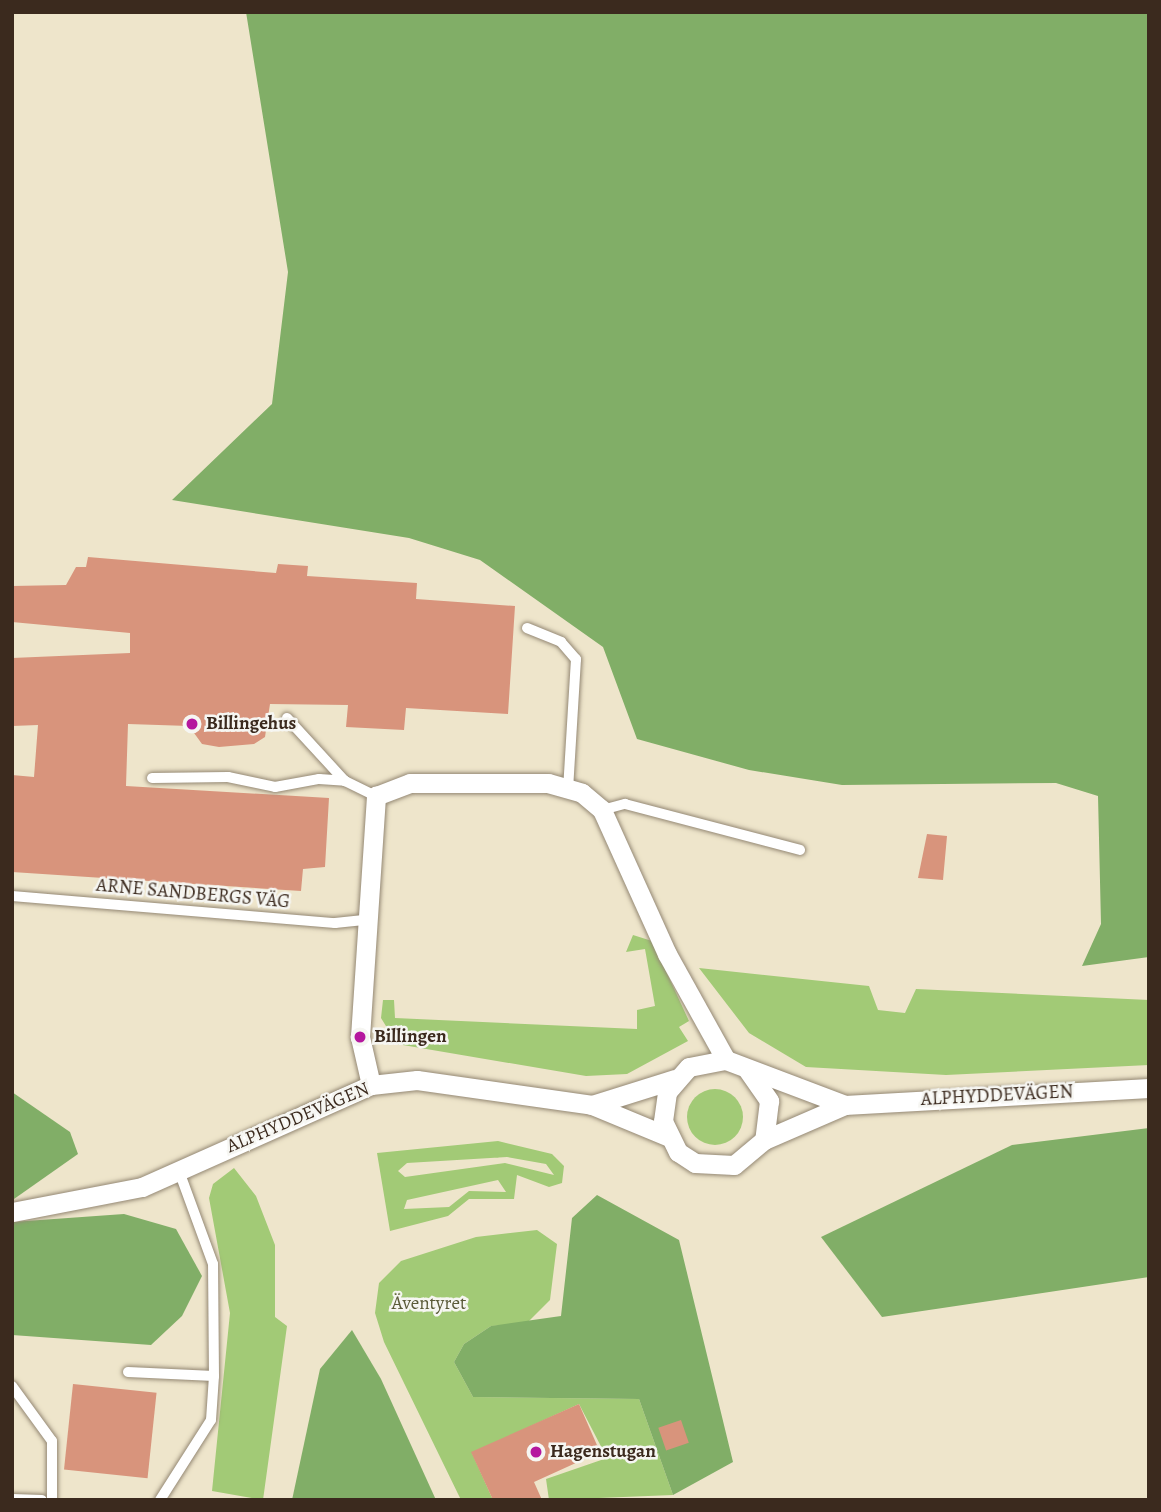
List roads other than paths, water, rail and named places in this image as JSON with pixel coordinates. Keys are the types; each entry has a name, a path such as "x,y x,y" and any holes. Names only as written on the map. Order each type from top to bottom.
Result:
{"street":[{"path":"371,1085 360,1037 371,919 376,796 410,783 548,783 568,789 602,810 667,954 726,1060"},
{"path":"707,1060 726,1060 747,1069 769,1101 764,1140 751,1156 714,1168 678,1152 667,1136 663,1106 675,1079 707,1060"},
{"name":"ALPHYDDEVÄGEN","path":"747,1069 845,1105"},
{"name":"ALPHYDDEVÄGEN","path":"592,1105 675,1079"},
{"name":"ALPHYDDEVÄGEN","path":"12,1212 113,1197 179,1171 371,1085 417,1080 592,1105 667,1136"},
{"name":"ALPHYDDEVÄGEN","path":"764,1140 845,1105 1149,1088"}],"lane":[{"path":"527,628 561,642 576,659 568,789"},
{"path":"287,718 345,781 376,796"},
{"path":"152,778 228,777 275,787 345,781"},
{"path":"602,810 625,804 800,850"},
{"name":"ARNE SANDBERGS VÄG","path":"12,896 335,923 371,919"},
{"path":"160,1500 211,1420 214,1376 213,1264 179,1171"},
{"path":"128,1372 214,1376"},
{"path":"12,1386 52,1441 52,1500"},
{"path":"12,1499 43,1500"}],"place":[{"name":"Billingehus","path":"192,724"},
{"name":"Billingen","path":"360,1037"},
{"name":"Hagenstugan","path":"536,1452"}],"park label":[{"name":"Äventyret","path":"429,1304"}]}
